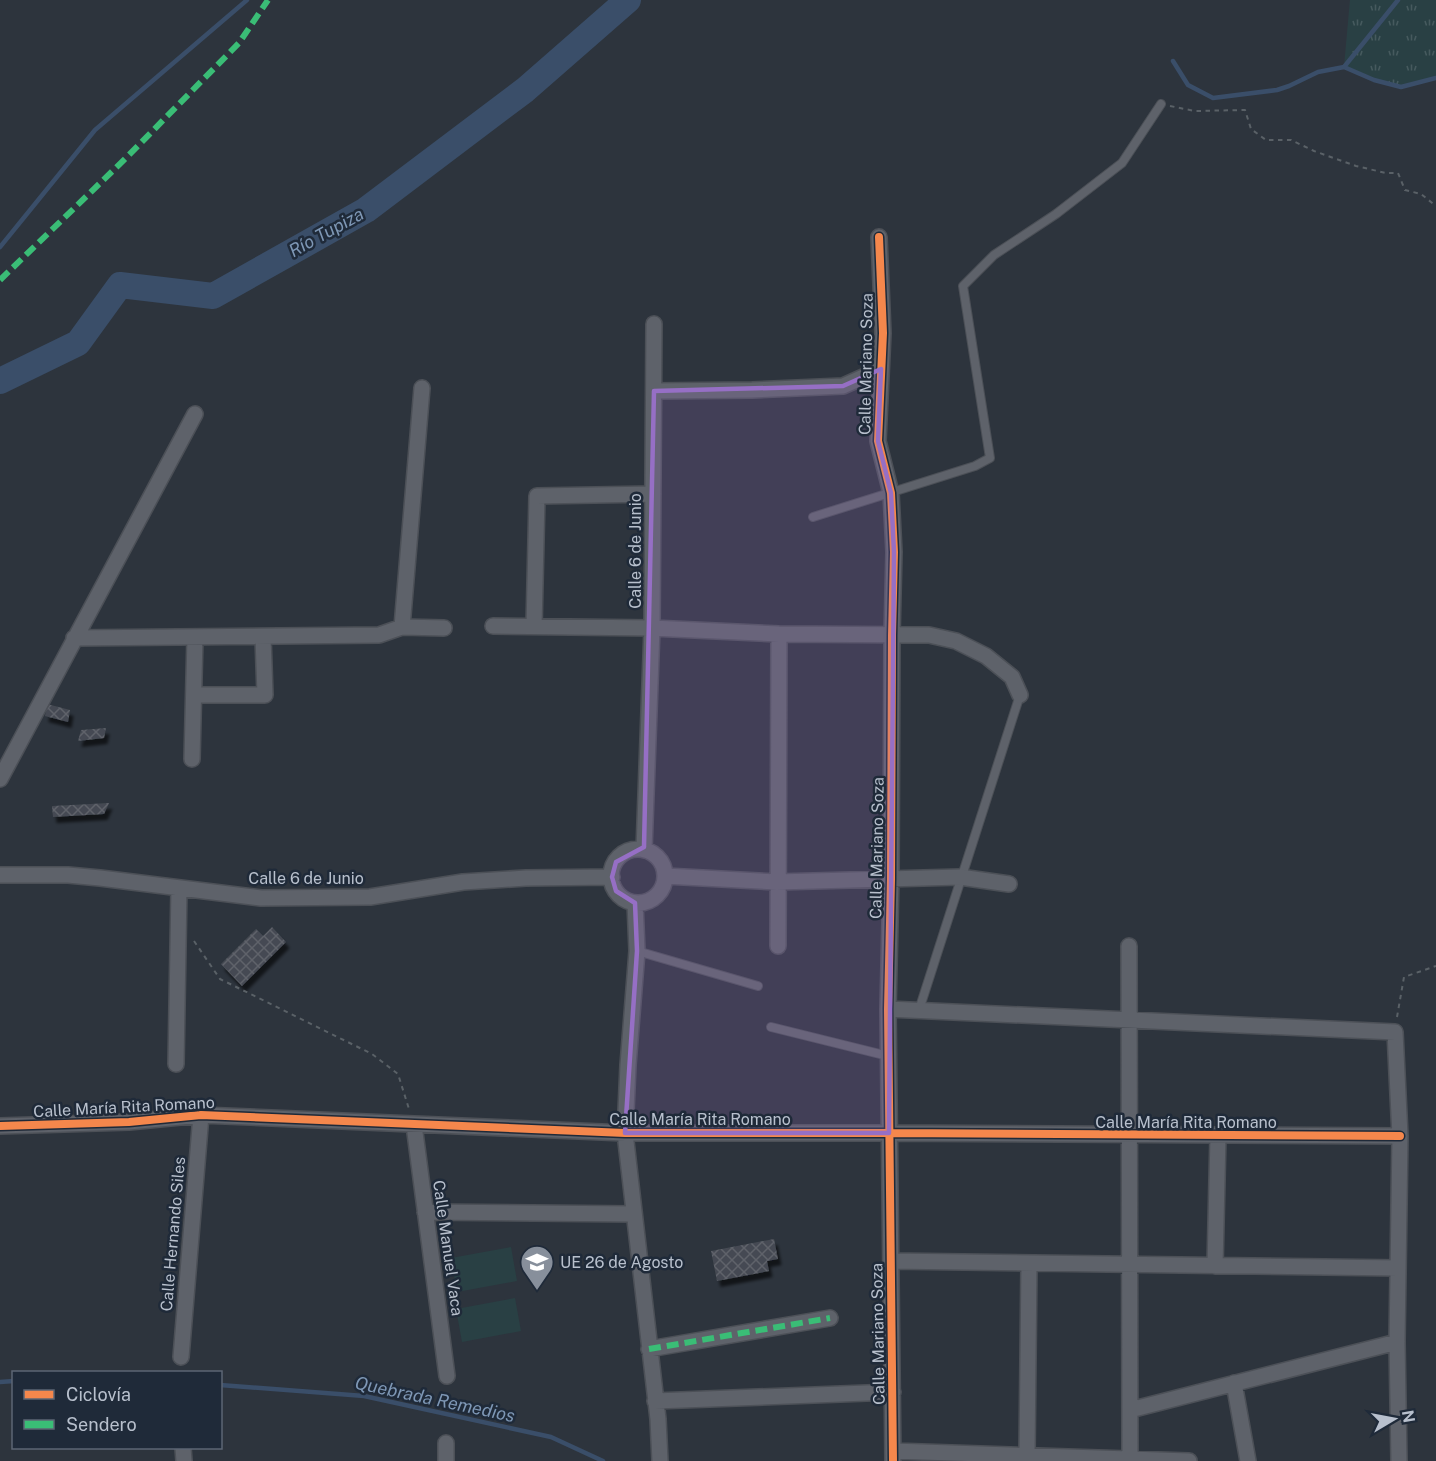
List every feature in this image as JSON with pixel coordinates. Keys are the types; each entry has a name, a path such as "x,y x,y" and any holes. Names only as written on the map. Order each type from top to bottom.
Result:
{"street":[{"name":"Calle Mariano Soza","path":"879,237 883,333 878,441 891,493 894,552 888,1009 893,1456"},
{"name":"Calle 6 de Junio","path":"644,850 652,628 654,324"},
{"path":"654,391 843,386 880,369"},
{"path":"402,627 422,388"},
{"path":"0,779 195,414"},
{"path":"534,627 537,496 653,494"},
{"path":"493,626 652,628 779,634 929,635 956,641 986,656 1012,677 1020,694"},
{"path":"74,638 379,635 402,627 444,628"},
{"path":"778,946 779,634"},
{"path":"192,759 195,637"},
{"path":"194,695 265,694 263,637"},
{"path":"644,850 659,859 665,876 664,885 653,899 635,903 621,897 616,891 612,877 616,862 621,856 628,851 644,850"},
{"name":"Calle 6 de Junio","path":"0,875 68,875 261,898 370,897 463,882 526,878 612,877"},
{"path":"665,876 777,882 962,878 1009,884"},
{"path":"176,1064 179,888"},
{"path":"635,903 637,951 627,1065 625,1134 660,1461"},
{"path":"1129,946 1130,1459"},
{"path":"888,1009 1395,1032 1400,1136 1397,1342 1399,1461"},
{"name":"Calle María Rita Romano","path":"0,1126 129,1122 201,1115 625,1134 1400,1136"},
{"name":"Calle Hernando Siles","path":"182,1357 201,1115"},
{"name":"Calle Manuel Vaca","path":"414,1125 447,1376"},
{"path":"1215,1266 1218,1136"},
{"path":"425,1212 633,1214"},
{"path":"891,1261 1398,1268"},
{"path":"1027,1455 1029,1263"},
{"path":"649,1349 830,1318"},
{"path":"1130,1410 1397,1342"},
{"path":"1234,1383 1248,1461"},
{"path":"655,1401 893,1392"},
{"path":"446,1443 446,1461"},
{"path":"893,1456 1027,1455 1188,1461"}],"lane":[{"path":"813,518 975,466 990,458 963,286 994,255 1056,214 1122,163 1161,104"},
{"path":"919,1010 1020,694"},
{"path":"637,951 758,986"},
{"path":"771,1027 888,1056"}],"path":[{"path":"1161,104 1195,111 1245,110 1251,129 1266,140 1291,140 1356,166 1386,173 1398,173 1405,190 1421,194 1436,206"},
{"path":"178,919 220,979 372,1054 398,1074 414,1125"},
{"path":"1395,1032 1404,978 1436,966"}],"highlighted area":[{"path":"881,369 878,441 891,493 894,552 889,1133 625,1133 637,951 635,903 616,891 612,877 616,862 644,847 654,391 843,386"}],"green space":[{"path":"1350,0 1436,0 1436,78 1401,87 1374,80 1344,67"},
{"path":"511,1247 517,1281 457,1292 451,1258"},
{"path":"515,1298 521,1331 462,1342 456,1309"}],"building":[{"path":"47,704 70,710 68,722 45,716"},
{"path":"106,728 104,738 78,741 81,730"},
{"path":"109,803 104,814 53,817 52,806"},
{"path":"272,927 286,942 242,986 221,964 256,929 263,936"},
{"path":"774,1239 778,1259 767,1261 769,1271 717,1281 711,1251"}],"waterway":[{"path":"0,247 95,130 247,0"},
{"name":"Río Tupiza","path":"0,381 78,343 120,285 213,296 366,210 525,90 628,0"},
{"path":"1344,67 1398,0"},
{"path":"1173,61 1188,85 1213,98 1277,90 1318,72 1344,67 1374,80 1401,87 1436,78"},
{"name":"Quebrada Remedios","path":"0,1382 12,1381"},
{"name":"Quebrada Remedios","path":"222,1385 364,1396 551,1437 603,1461"}],"marked path":[{"path":"0,280 126,158 239,43 268,0"},
{"path":"649,1349 830,1318"}],"cycle path":[{"path":"879,237 883,333 878,441 891,493 894,552 888,1009 893,1461"},
{"path":"0,1126 129,1122 201,1115 625,1133 1400,1136"}],"place":[{"name":"UE 26 de Agosto","path":"537,1291"}]}
